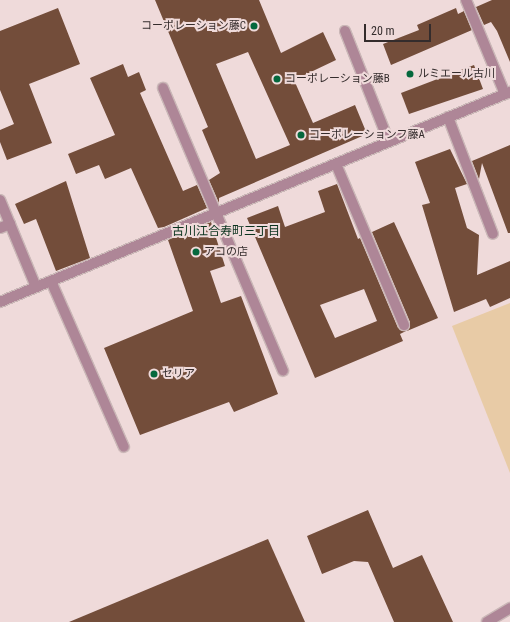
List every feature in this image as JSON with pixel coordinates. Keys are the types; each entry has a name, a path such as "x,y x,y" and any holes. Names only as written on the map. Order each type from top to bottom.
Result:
{"street":[{"path":"0,302 507,93 466,0"},
{"path":"345,31 389,142"},
{"path":"163,88 283,371"},
{"path":"448,117 494,234"},
{"path":"336,164 404,325"},
{"path":"0,200 36,287"},
{"path":"0,228 10,224"},
{"path":"50,281 124,447"},
{"path":"487,622 510,608"}],"shaded area":[{"path":"510,303 510,473 452,326"}],"building":[{"path":"155,0 259,0 281,53 323,32 336,60 294,80 313,123 355,105 367,134 219,198 219,203 209,180 220,173 202,130 208,127","holes":["248,52 290,145 256,159 216,64"]},
{"path":"492,0 510,0 510,62 497,31 491,22 484,25 476,7"},
{"path":"58,8 80,64 29,84 52,143 7,160 0,142 0,130 14,124 0,90 0,31"},
{"path":"456,8 458,14 464,11 472,30 391,65 383,44 419,30 417,25"},
{"path":"123,64 128,77 139,72 146,90 140,93 183,191 197,185 207,208 164,227 158,228 131,168 105,179 99,165 76,174 68,154 115,135 90,78"},
{"path":"474,65 483,89 409,114 401,93"},
{"path":"510,145 510,233 508,233 482,163 479,179 472,161"},
{"path":"450,149 467,184 455,188 467,228 479,235 477,275 510,261 510,298 490,307 486,299 454,312 422,205 430,203 415,162"},
{"path":"66,181 90,258 56,271 36,219 24,224 15,204"},
{"path":"337,184 358,239 360,238 398,328 406,331 400,334 403,341 315,378 247,218 278,206 285,227 325,212 318,191","holes":["364,289 377,321 335,338 320,305"]},
{"path":"211,222 225,266 210,271 221,303 241,296 278,394 234,412 229,402 140,435 104,348 193,311 168,240"},
{"path":"394,222 438,318 407,331 410,322 372,232"},
{"path":"368,510 393,568 422,555 453,622 394,622 368,562 354,561 322,574 307,536"},
{"path":"268,539 305,622 69,622"}],"place":[{"name":"コーポレーション藤C","path":"254,26"},
{"name":"ルミエール古川","path":"410,74"},
{"name":"コーポレーション藤B","path":"277,79"},
{"name":"コーポレーションフ藤A","path":"301,135"},
{"name":"アコの店","path":"196,252"},
{"name":"セリア","path":"154,374"}],"district":[{"name":"古川江合寿町三丁目","path":"226,232"}]}
